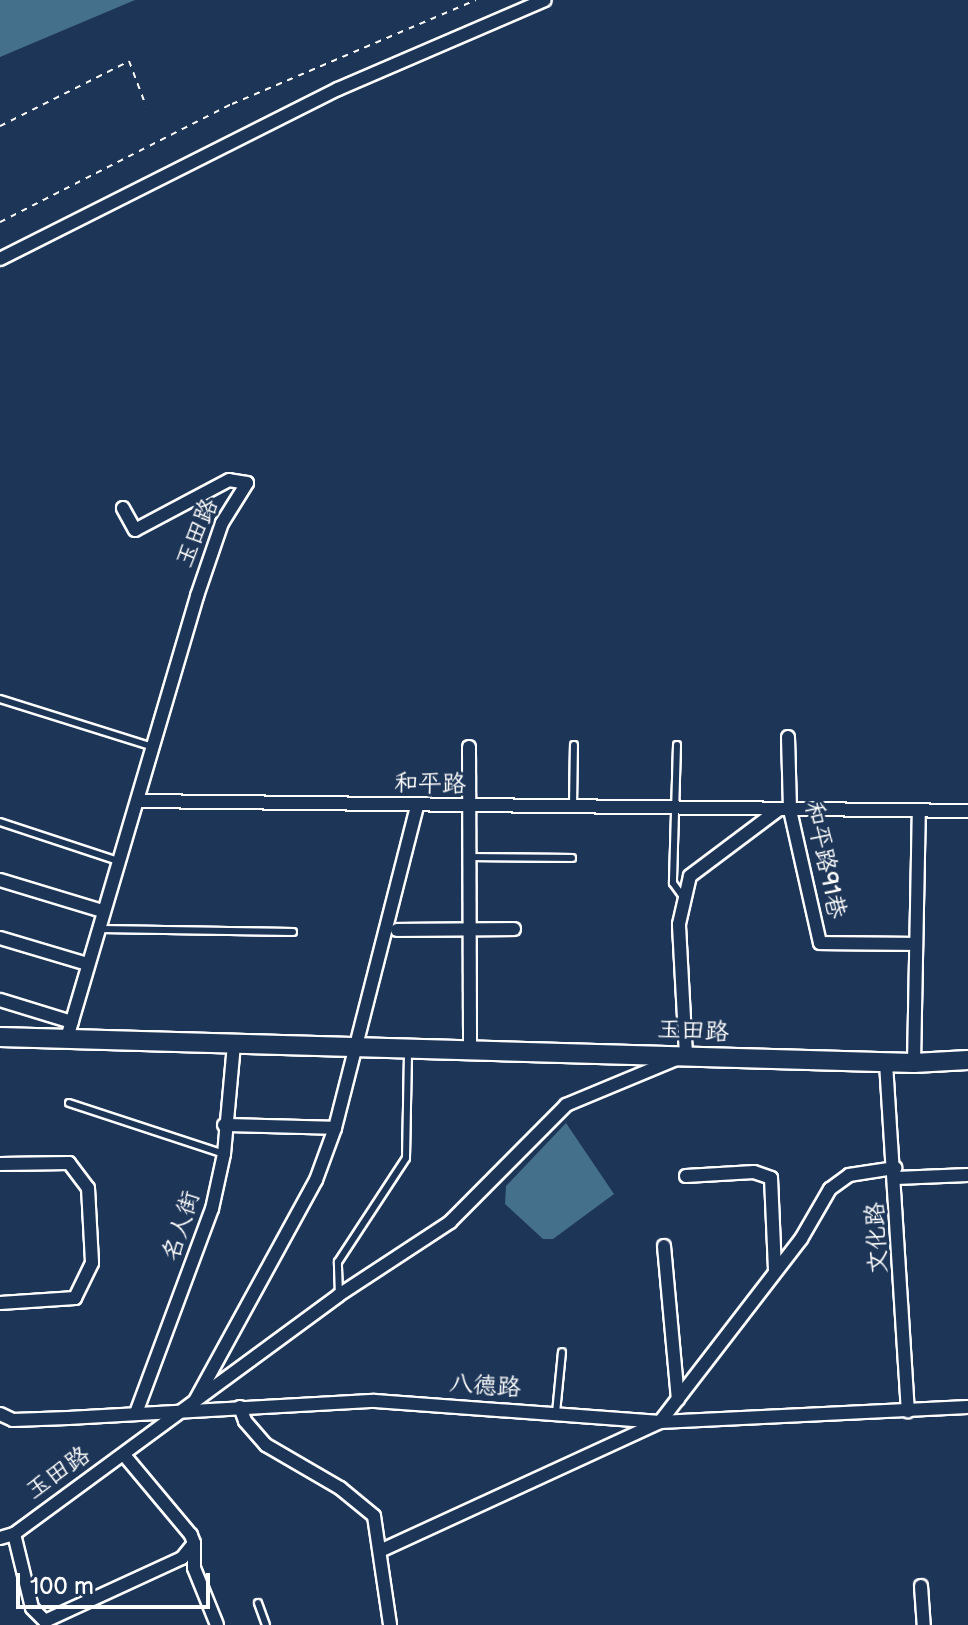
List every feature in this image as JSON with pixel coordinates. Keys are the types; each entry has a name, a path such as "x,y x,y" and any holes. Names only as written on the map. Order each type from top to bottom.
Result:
{"street":[{"path":"0,259 338,89 545,0"},
{"name":"玉田路","path":"123,508 135,530 229,480 247,483 213,548 139,801"},
{"name":"和平路91巷","path":"788,737 784,810 820,943 916,944"},
{"path":"469,747 470,1050"},
{"path":"0,1000 69,1030 102,911 139,801"},
{"name":"和平路","path":"139,801 919,813 968,811"},
{"path":"191,1408 316,1180 335,1128 417,806"},
{"path":"686,1055 680,946 683,897 690,876 706,860 784,810"},
{"path":"914,1063 919,813"},
{"path":"0,880 102,911"},
{"path":"397,930 514,929"},
{"path":"0,938 88,964"},
{"name":"玉田路","path":"0,1037 69,1030 234,1044 886,1063 968,1060"},
{"name":"名人街","path":"136,1413 212,1209 224,1154 224,1125 234,1044"},
{"name":"玉田路","path":"0,1538 14,1534 191,1408 339,1295 450,1222 566,1105 686,1055"},
{"name":"文化路","path":"886,1063 908,1411"},
{"path":"224,1125 335,1128"},
{"path":"0,1164 69,1163 88,1188 92,1263 75,1298 0,1303"},
{"path":"686,1176 754,1172 771,1178 775,1271"},
{"path":"382,1550 660,1422 775,1271 830,1189 849,1175 968,1175"},
{"path":"664,1246 678,1399"},
{"name":"八德路","path":"0,1414 13,1420 191,1408 375,1401 660,1422 968,1407"},
{"path":"240,1407 266,1445 362,1503 374,1516 382,1550 390,1625"},
{"name":"玉田路","path":"125,1456 194,1543"},
{"path":"14,1534 32,1608 45,1621 182,1558 194,1543"},
{"path":"194,1543 194,1568 217,1625"},
{"path":"921,1586 924,1625"}],"lane":[{"path":"0,699 153,747"},
{"path":"573,808 574,745"},
{"path":"677,745 673,883 683,897"},
{"path":"0,822 119,861"},
{"path":"470,857 572,858"},
{"path":"97,929 293,932"},
{"path":"339,1295 338,1262 406,1158 408,1048"},
{"path":"69,1103 224,1154"},
{"path":"556,1413 562,1352"},
{"path":"258,1603 266,1625"}],"path":[{"path":"0,222 232,104 476,0"},
{"path":"0,126 129,61 146,106"}],"water":[{"path":"0,0 135,0 0,57"},
{"path":"566,1123 614,1194 553,1239 543,1239 505,1204 506,1186"}]}
